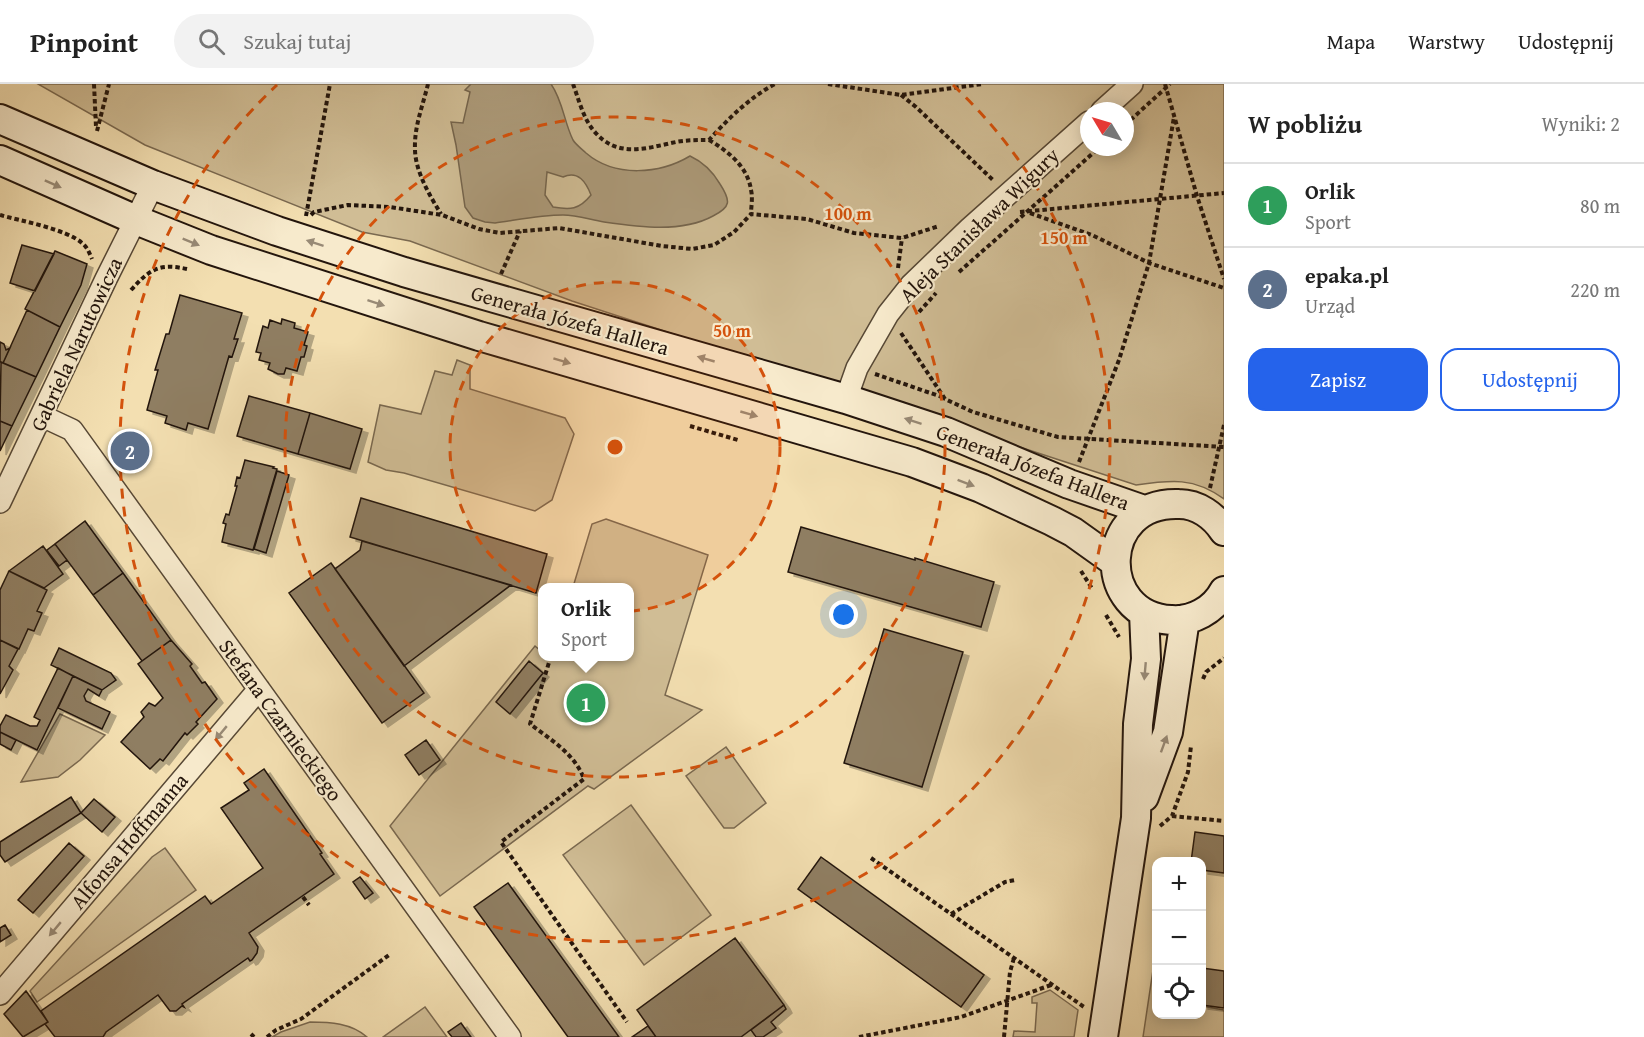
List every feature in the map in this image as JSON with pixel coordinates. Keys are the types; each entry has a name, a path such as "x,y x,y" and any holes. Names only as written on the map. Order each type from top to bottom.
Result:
{"main road":[{"name":"Generała Józefa Hallera","path":"7,120 153,185 277,231 405,272 846,399 946,432 1069,484 1144,510"},
{"name":"Generała Józefa Hallera","path":"0,160 136,220 211,250 479,336 912,462 981,488 1052,520 1115,562"},
{"path":"1223,596 1211,608 1185,620 1172,621 1157,618 1144,613 1123,591 1117,578 1115,562 1118,542 1128,524 1144,510 1165,503 1187,504 1208,513 1224,531"},
{"path":"1104,1037 1136,818 1138,724 1146,659 1144,613"},
{"path":"1136,818 1168,732 1185,620"}],"street":[{"path":"1112,102 1132,84"},
{"name":"Aleja Stanisława Wigury","path":"846,399 857,368 888,314 911,285 1003,189 1080,129"},
{"name":"Gabriela Narutowicza","path":"0,502 153,185"},
{"name":"Stefana Czarnieckiego","path":"42,416 72,430 510,1037"},
{"name":"Alfonsa Hoffmanna","path":"0,994 259,689"}],"path":[{"path":"94,84 97,131 109,84"},
{"path":"304,223 330,84"},
{"path":"428,84 417,126 415,151 426,190 442,215"},
{"path":"321,210 348,205 390,207 442,215 479,229 500,233 559,228 692,249 714,245 734,232 751,214 751,190 745,173 728,151 709,140 676,142 631,150 611,146 594,132 584,116 573,84"},
{"path":"709,140 736,111 775,84"},
{"path":"828,84 901,95 982,84"},
{"path":"940,90 948,84"},
{"path":"1167,85 1197,196 1224,279"},
{"path":"1134,116 1167,85"},
{"path":"901,95 1026,212 1092,235 1149,263 1224,288"},
{"path":"1076,470 1119,360 1149,263 1174,117"},
{"path":"951,279 1090,156"},
{"path":"1026,212 1224,193"},
{"path":"751,214 807,219 854,233 902,238"},
{"path":"0,215 64,234 81,242 88,249 92,259 91,265"},
{"path":"500,278 520,231"},
{"path":"131,290 150,271 157,268 168,266 191,270"},
{"path":"915,318 942,286"},
{"path":"888,314 945,399"},
{"path":"901,333 908,326"},
{"path":"857,368 945,399 973,412 1058,437 1221,447"},
{"path":"682,423 739,440"},
{"path":"1209,492 1221,447 1224,425"},
{"path":"1074,563 1086,577 1095,594"},
{"path":"1104,611 1122,642"},
{"path":"1202,682 1206,672 1224,657"},
{"path":"550,661 530,724 573,759 584,779 501,843 627,1022"},
{"path":"1172,816 1224,821"},
{"path":"870,858 1085,1008"},
{"path":"951,914 1005,882 1015,880"},
{"path":"303,897 309,905"},
{"path":"267,1037 301,1018 389,955"},
{"path":"1004,1037 1010,972 1014,958"},
{"path":"859,1037 961,1017 1052,985"}],"shaded area":[{"path":"38,84 1224,84 1224,499 1203,487 1182,482 1136,485 572,301 410,241 362,232 145,145"},
{"path":"471,84 551,84 573,140 586,153 610,167 638,171 665,167 690,156 711,171 726,195 726,206 719,213 701,221 674,227 631,226 568,215 495,223 473,218 465,207 451,122 463,123 470,92 465,90","holes":["547,172 563,177 573,175 581,178 591,195 574,208 553,207 545,195"]},
{"path":"457,360 470,365 470,389 565,418 574,434 552,500 535,511 404,473 386,470 368,462 380,405 421,414 435,371 452,375"},
{"path":"606,519 708,555 665,695 702,710 594,789 588,786 440,896 390,826 535,646 538,649 538,661 634,661 634,583 574,583 592,524"},
{"path":"60,714 105,735 80,760 58,777 21,782"},
{"path":"726,747 766,803 734,828 724,828 686,776"},
{"path":"631,805 711,915 644,965 563,855"},
{"path":"165,848 196,890 37,1002 30,991 152,857"},
{"path":"1152,977 1152,1019 1206,1019 1206,1007 1224,1010 1224,1037 1143,1037"},
{"path":"1050,990 1078,1010 1074,1037 1013,1037 1014,1031 1035,1032 1037,1003 1032,1003 1032,997"},
{"path":"425,1007 447,1037 383,1037"},
{"path":"310,1022 347,1026 367,1037 272,1037"}],"building":[{"path":"22,245 54,254 35,291 10,283"},
{"path":"55,251 87,264 81,285 60,327 25,309"},
{"path":"180,295 242,313 234,339 238,339 232,357 229,356 208,429 188,423 186,430 165,423 167,416 147,410 158,370 155,370 166,334 169,334"},
{"path":"27,310 60,327 36,377 3,363"},
{"path":"282,319 295,323 294,328 308,332 304,345 307,346 297,371 286,368 284,374 278,374 268,369 270,363 259,360 261,353 256,352 263,326 268,328 270,320 281,324"},
{"path":"0,342 4,344 6,350 10,348 3,363 0,362"},
{"path":"1,362 36,377 12,426 0,421"},
{"path":"249,396 310,413 298,454 237,436"},
{"path":"310,413 362,429 350,469 298,454"},
{"path":"0,421 12,426 0,451"},
{"path":"131,434 142,448 137,452 127,438"},
{"path":"129,441 140,456 131,462 120,447"},
{"path":"245,460 277,469 253,550 222,542 226,524 223,523 226,514 229,515 237,486 235,486 237,477 240,478"},
{"path":"277,471 289,475 266,553 254,549"},
{"path":"361,498 547,554 536,593 350,537"},
{"path":"85,521 123,573 93,595 55,544"},
{"path":"801,527 994,582 981,627 788,572"},
{"path":"362,541 511,585 404,666 335,569 360,550"},
{"path":"55,544 67,560 59,566 47,550"},
{"path":"43,546 63,574 44,588 9,571"},
{"path":"331,563 424,693 382,723 289,593"},
{"path":"9,571 47,590 37,611 42,613 34,631 28,629 19,649 0,640 0,590"},
{"path":"123,573 171,640 142,661 93,595"},
{"path":"884,629 963,652 922,787 844,763"},
{"path":"0,640 18,649 9,666 13,670 0,694"},
{"path":"171,640 192,664 190,666 202,683 205,682 217,699 196,722 198,724 187,735 185,733 163,761 160,759 150,769 121,742 144,717 141,712 149,703 155,706 163,698 138,664"},
{"path":"59,648 111,673 116,680 102,690 51,665"},
{"path":"529,661 543,673 510,714 496,702"},
{"path":"58,668 73,676 37,750 0,732 0,726 6,715 30,726 37,726 40,720 34,717"},
{"path":"73,676 102,690 99,696 88,689 84,696 86,701 110,712 102,729 58,708"},
{"path":"0,732 16,740 11,750 0,744"},
{"path":"426,740 440,760 419,775 405,755"},
{"path":"264,769 334,874 249,933 258,947 252,960 248,958 182,1004 184,1007 170,1011 158,995 106,1032 103,1037 55,1037 45,1024 48,1022 41,1011 205,896 211,904 263,868 221,808 249,790 244,783"},
{"path":"71,797 81,813 5,862 0,855 0,842"},
{"path":"94,799 115,817 102,832 81,813"},
{"path":"1195,832 1224,836 1224,873 1206,871 1206,857 1192,857"},
{"path":"69,843 84,856 33,913 18,900"},
{"path":"821,857 984,975 961,1007 798,889"},
{"path":"360,877 373,893 365,899 353,882"},
{"path":"508,883 619,1037 568,1037 474,907"},
{"path":"5,925 11,935 0,942 0,928"},
{"path":"735,938 784,1005 741,1037 656,1037 637,1010"},
{"path":"1206,969 1224,971 1224,1008 1206,1006"},
{"path":"26,991 48,1022 23,1037 4,1014"},
{"path":"784,1005 786,1009 771,1022 776,1028 763,1037 756,1037 751,1030"},
{"path":"461,1023 471,1037 452,1037 448,1032"},
{"path":"648,1026 656,1037 632,1037"}],"place":[{"name":"epaka.pl","path":"130,451"},
{"name":"Orlik","path":"586,703"}]}
